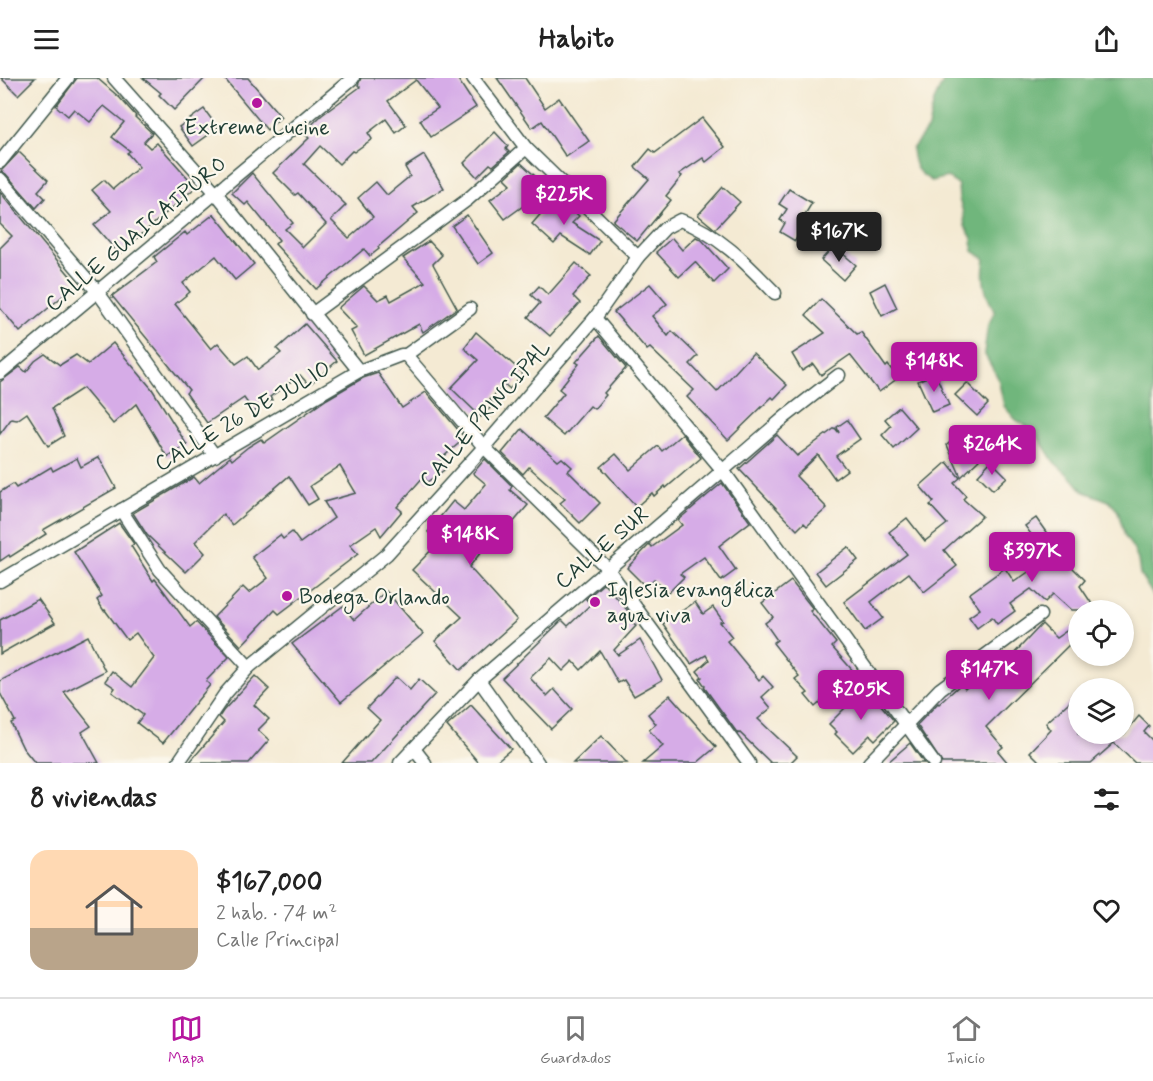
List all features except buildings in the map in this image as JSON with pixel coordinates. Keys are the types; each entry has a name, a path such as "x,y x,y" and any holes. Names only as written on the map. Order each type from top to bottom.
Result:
{"street":[{"path":"0,162 68,78"},
{"path":"114,78 216,193 359,371"},
{"name":"CALLE GUAICAIPURO","path":"0,373 353,78"},
{"path":"473,78 526,148 638,257"},
{"path":"312,314 467,200 526,148"},
{"path":"0,178 97,291 214,456"},
{"name":"CALLE PRINCIPAL","path":"178,763 225,694 249,667 387,554 484,447 595,318 638,257 665,228 680,220 696,226 740,257 775,293"},
{"name":"CALLE 26 DE JULIO","path":"0,580 359,371 406,355 470,309"},
{"path":"595,318 724,472 934,763"},
{"path":"406,355 484,447 608,568 749,763"},
{"name":"CALLE SUR","path":"400,763 479,680 608,568 724,472 785,417 839,375"},
{"path":"121,510 160,570 249,667"},
{"path":"869,763 940,689 1040,615"},
{"path":"479,680 537,763"},
{"path":"414,748 425,763"}],"green space":[{"path":"945,78 1153,78 1153,595 1140,574 1138,560 1125,537 1118,511 1109,501 1083,491 1054,462 1038,437 1016,420 1004,406 998,378 984,353 988,325 995,312 985,287 983,274 985,259 973,251 972,238 965,226 958,185 947,177 932,181 927,178 919,172 913,155 912,149 928,128 934,101"}],"place":[{"name":"Extreme Cucine","path":"257,103"},
{"name":"Bodega Orlando","path":"287,596"},
{"name":"Iglesia evangélica agua viva","path":"595,602"}]}
